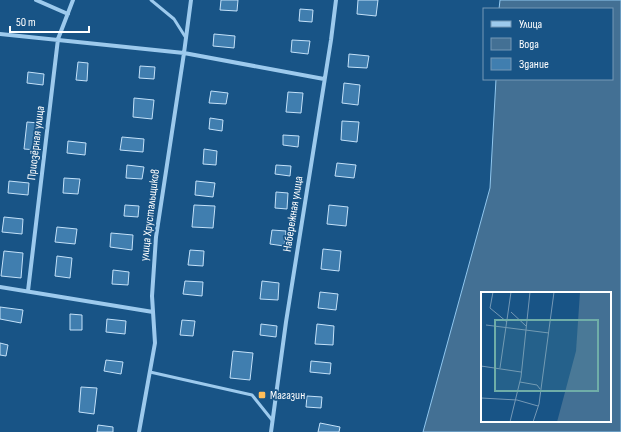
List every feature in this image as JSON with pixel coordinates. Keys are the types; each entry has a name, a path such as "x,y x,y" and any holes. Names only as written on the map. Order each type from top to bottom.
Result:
{"street":[{"path":"36,0 68,14"},
{"name":"Приозёрная улица","path":"28,291 58,39 74,0"},
{"name":"улица Хрустальщиков","path":"139,432 155,343 152,296 156,237 191,0"},
{"name":"Набережная улица","path":"271,432 286,322 336,0"},
{"path":"0,34 184,53 324,79"},
{"path":"0,287 153,312"}],"lane":[{"path":"151,0 174,19 186,39"},
{"path":"150,372 252,395 272,420"}],"water":[{"path":"500,0 621,0 621,432 423,432 490,188 496,80 613,80 613,8 499,8"}],"building":[{"path":"221,0 238,0 237,11 220,10"},
{"path":"358,0 378,0 376,16 357,14"},
{"path":"300,9 313,10 312,22 299,21"},
{"path":"214,34 235,36 234,48 213,46"},
{"path":"292,40 310,41 308,54 291,52"},
{"path":"349,54 369,56 367,68 348,67"},
{"path":"78,62 88,63 87,81 76,80"},
{"path":"140,66 155,67 154,79 139,78"},
{"path":"28,72 44,74 43,85 27,83"},
{"path":"344,83 360,85 358,105 342,103"},
{"path":"211,91 228,93 226,104 209,103"},
{"path":"288,92 303,93 301,113 286,112"},
{"path":"134,98 154,100 152,119 133,117"},
{"path":"210,118 223,120 222,131 209,129"},
{"path":"342,121 359,122 357,142 341,140"},
{"path":"27,122 39,123 37,150 24,149"},
{"path":"283,135 299,136 298,147 283,145"},
{"path":"122,137 144,139 143,152 120,150"},
{"path":"68,141 86,143 85,155 67,153"},
{"path":"204,149 217,151 216,165 203,164"},
{"path":"337,163 356,165 354,178 335,176"},
{"path":"127,165 144,167 142,179 126,178"},
{"path":"276,165 291,166 290,176 275,174"},
{"path":"64,178 80,179 78,194 63,193"},
{"path":"9,181 29,183 28,195 8,193"},
{"path":"196,181 215,183 213,197 195,195"},
{"path":"276,192 288,193 287,209 275,208"},
{"path":"125,205 139,206 138,217 124,216"},
{"path":"194,205 215,206 213,228 192,227"},
{"path":"329,205 348,207 346,226 327,224"},
{"path":"4,217 23,219 22,234 2,232"},
{"path":"57,227 77,229 75,244 55,242"},
{"path":"272,230 286,231 284,246 270,244"},
{"path":"111,233 133,235 132,250 110,247"},
{"path":"323,249 341,251 339,271 321,269"},
{"path":"190,250 204,251 203,266 188,265"},
{"path":"4,251 23,253 21,278 1,276"},
{"path":"57,256 72,258 70,278 55,276"},
{"path":"113,270 129,272 128,285 112,284"},
{"path":"185,281 203,282 202,296 183,294"},
{"path":"262,281 279,283 278,300 260,299"},
{"path":"320,292 338,294 336,310 318,308"},
{"path":"0,307 23,310 21,323 0,319"},
{"path":"70,314 82,315 82,330 70,330"},
{"path":"107,319 126,321 125,334 106,332"},
{"path":"182,320 195,321 193,336 180,335"},
{"path":"261,324 277,326 276,337 260,335"},
{"path":"317,324 334,326 333,345 315,344"},
{"path":"0,343 8,345 6,356 0,355"},
{"path":"233,351 253,353 250,380 230,378"},
{"path":"106,360 123,362 121,374 104,371"},
{"path":"311,361 331,363 330,374 310,372"},
{"path":"81,387 97,388 94,414 79,412"},
{"path":"307,396 322,397 321,408 306,407"},
{"path":"320,423 340,427 339,432 318,432"},
{"path":"98,425 113,427 113,432 97,432"}],"place":[{"name":"Магазин","path":"262,395"}]}
